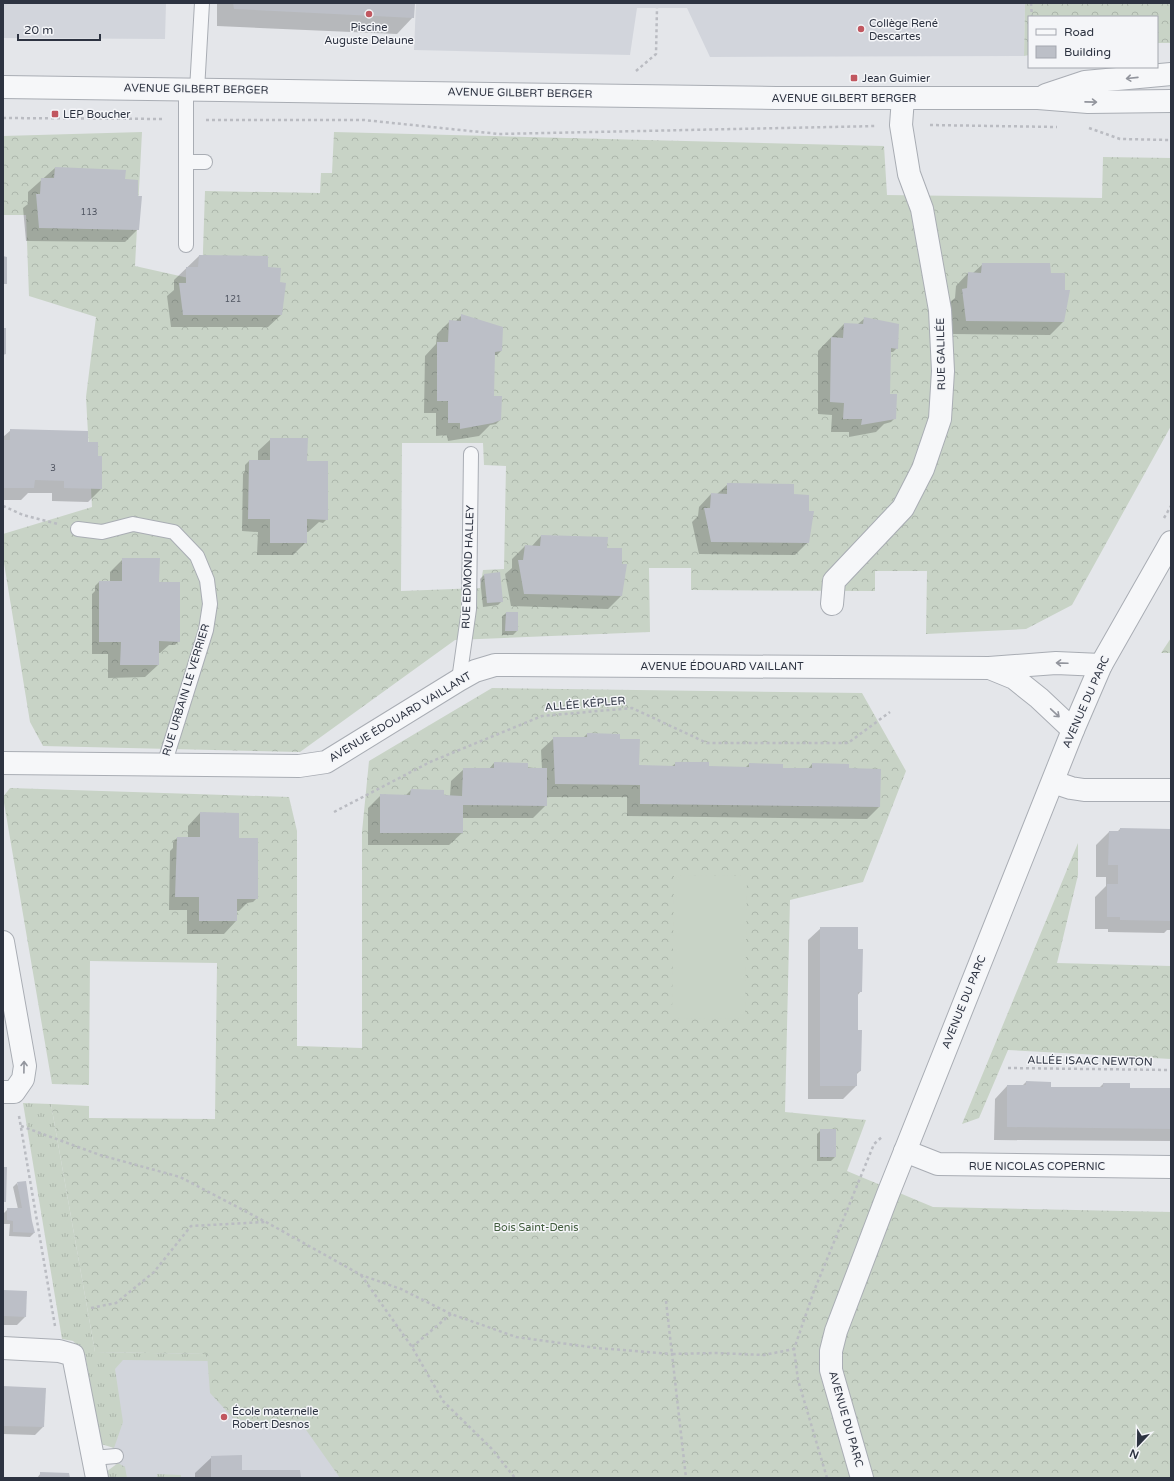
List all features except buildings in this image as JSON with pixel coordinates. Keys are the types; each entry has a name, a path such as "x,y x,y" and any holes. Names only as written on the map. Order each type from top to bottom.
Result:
{"street":[{"name":"AVENUE GILBERT BERGER","path":"1038,98 1085,82 1171,74"},
{"name":"AVENUE GILBERT BERGER","path":"3,87 608,94 776,98 1038,98 1088,102 1171,101"},
{"name":"RUE GALILÉE","path":"832,604 834,581 903,508 923,469 940,419 943,371 940,310 922,209 909,174 901,125 903,98"},
{"name":"AVENUE DU PARC","path":"862,1478 831,1370 830,1351 851,1290 905,1151 1073,730 1101,666 1171,542"},
{"name":"AVENUE ÉDOUARD VAILLANT","path":"3,763 299,766 326,762 459,680 475,671 495,665 989,668 1056,663 1101,666"},
{"name":"AVENUE ÉDOUARD VAILLANT","path":"989,668 1014,678 1039,698 1073,730"},
{"path":"1052,782 1071,788 1084,790 1171,790"},
{"path":"3,942 25,1066 23,1079 9,1092"},
{"name":"RUE NICOLAS COPERNIC","path":"905,1151 938,1164 1171,1167"},
{"path":"3,1348 66,1353 95,1468"}],"lane":[{"path":"186,245 186,120 192,90 202,3"},
{"path":"186,162 205,162"},
{"name":"RUE EDMOND HALLEY","path":"459,680 469,609 471,454"},
{"name":"RUE URBAIN LE VERRIER","path":"78,529 102,532 133,524 174,532 197,556 207,580 210,604 206,630 164,765"},
{"path":"95,1468 116,1456"}],"path":[{"path":"1031,3 1032,16"},
{"path":"608,94 656,54 657,8"},
{"path":"3,118 364,120 499,134 901,125 1063,127"},
{"path":"1086,127 1120,139 1171,140"},
{"path":"3,506 23,515 78,529"},
{"name":"ALLÉE KÉPLER","path":"334,812 430,762 542,716 632,708 707,743 848,743 890,712"},
{"name":"ALLÉE ISAAC NEWTON","path":"1008,1068 1171,1070"},
{"path":"9,1092 21,1126 66,1353"},
{"path":"21,1126 100,1155 180,1177 266,1222 361,1275 401,1288 451,1314 516,1337 597,1348 672,1354 716,1353 764,1355 794,1349"},
{"path":"91,1308 116,1303 154,1272 191,1226 266,1222"},
{"path":"361,1275 412,1347 443,1401 491,1448 515,1478"},
{"path":"666,1301 686,1478"},
{"path":"412,1347 451,1314"}],"shaded area":[{"path":"3,3 166,3 165,39 3,38"},
{"name":"Collège René Descartes","path":"416,3 1025,3 1024,56 710,57 687,8 637,8 630,55 414,50"},
{"name":"École maternelle Robert Desnos","path":"95,1352 342,1356 341,1478 118,1478"}],"green space":[{"path":"1025,3 1171,3 1171,43 1158,43 1158,16 1028,16 1028,55 1024,56"},
{"path":"142,132 135,266 202,281 205,191 320,193 321,173 332,173 334,132 884,146 887,195 1102,198 1103,157 1171,158 1171,426 1072,605 1026,629 926,634 927,571 875,571 875,591 691,590 691,568 649,568 650,632 455,640 300,752 43,746 30,722 3,557 3,534 92,507 86,397 96,317 29,296 26,215 4,215 3,136","holes":["402,443 483,443 484,465 506,466 504,569 483,570 480,588 401,591"]},
{"path":"1171,638 1171,653 1161,653"},
{"name":"Bois Saint-Denis","path":"492,688 862,693 906,771 863,882 790,900 785,1112 866,1120 847,1171 933,1207 1171,1212 1171,1478 340,1478 304,1427 234,1419 210,1393 207,1354 95,1352 51,1104 89,1106 89,1118 215,1119 217,963 90,961 89,1085 52,1084 3,797 10,788 289,797 297,831 297,1046 362,1048 362,832 369,761"},
{"path":"1078,843 1078,875 1057,963 1171,966 1171,1059 1008,1050 979,1118 962,1124"},
{"path":"674,875 747,876 745,1019 672,1018"},
{"path":"23,1103 51,1104 95,1352 207,1354 208,1361 123,1360 115,1369 123,1422 114,1448 101,1444 85,1354 73,1341 62,1339"},
{"path":"118,1463 125,1467 127,1478 107,1478 106,1472"},
{"path":"157,1474 181,1475 181,1478 157,1478"}],"place":[{"name":"Piscine Auguste Delaune","path":"369,14"},
{"name":"Collège René Descartes","path":"861,29"},
{"name":"Jean Guimier","path":"854,78"},
{"name":"LEP Boucher","path":"55,114"},
{"name":"École maternelle Robert Desnos","path":"224,1417"}]}
